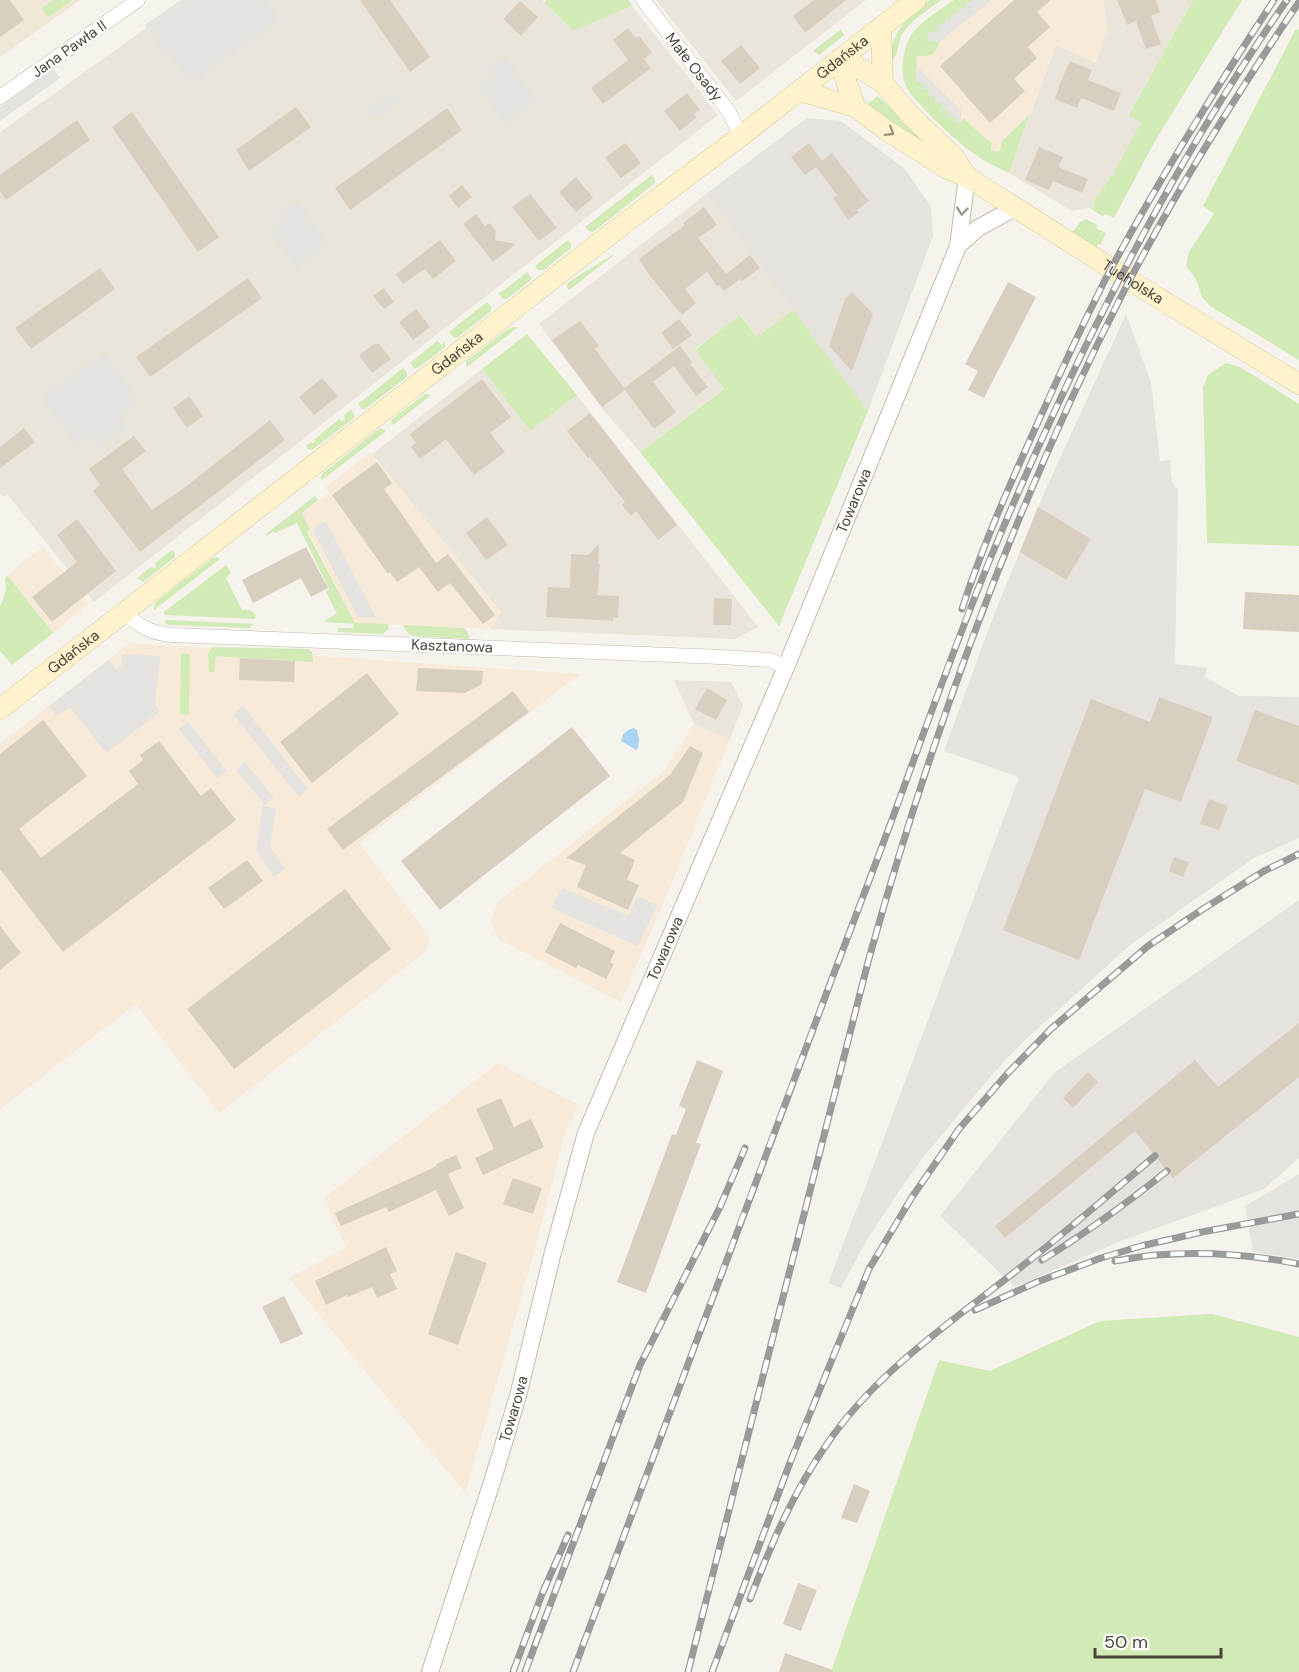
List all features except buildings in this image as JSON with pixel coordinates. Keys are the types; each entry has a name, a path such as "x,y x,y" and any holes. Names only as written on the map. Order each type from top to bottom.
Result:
{"main road":[{"name":"Gdańska","path":"0,709 616,229 800,91 916,0"},
{"path":"881,28 884,83"},
{"path":"839,60 855,107"},
{"name":"Tucholska","path":"839,60 855,65 884,83 911,116 954,157 967,177"},
{"name":"Tucholska","path":"800,91 855,107 886,130 946,168 967,177 1299,384"}],"street":[{"name":"Jana Pawła II","path":"0,97 138,0"},
{"name":"Małe Osady","path":"643,0 729,112 741,136"},
{"name":"Towarowa","path":"430,1672 518,1396 552,1256 586,1133 786,667 958,246 967,177"},
{"name":"Towarowa","path":"958,246 978,228 1015,208"},
{"name":"Kasztanowa","path":"125,611 140,626 155,633 172,635 721,657 770,660 786,667"}],"shaded area":[{"path":"0,0 80,0 0,57"},
{"path":"181,0 267,0 280,20 191,84 169,54 163,52 145,25"},
{"path":"186,0 542,0 573,31 632,6 718,115 94,602 7,494 3,497 0,493 0,132"},
{"path":"656,0 866,0 736,101"},
{"path":"973,0 1104,0 1107,31 1096,63 1056,45 1030,114 1002,141 999,152 991,150 992,142 961,123 916,82 917,56 938,42"},
{"path":"973,0 992,0 939,42 927,40 928,32 936,32 938,24 944,25 945,19 951,20 952,13 958,14 959,8 965,9 966,2 972,3"},
{"path":"1104,0 1193,0 1128,115 1142,121 1112,177 1094,200 1095,207 1072,211 1009,173 1056,45 1095,62 1107,31"},
{"path":"506,56 537,102 504,125 478,88 491,79 485,71"},
{"path":"917,67 961,110 961,123 955,123 955,117 948,117 948,110 942,109 942,103 935,103 935,96 929,96 929,89 922,89 922,82 916,82"},
{"path":"53,69 60,78 0,121 0,107"},
{"path":"389,94 405,99 378,117 364,112"},
{"path":"807,118 841,121 905,169 931,207 933,236 868,411 706,194"},
{"path":"706,194 793,310 757,337 741,315 695,349 724,388 640,452 601,407 539,324"},
{"path":"298,200 330,245 296,269 270,232 283,223 278,214"},
{"path":"1126,314 1151,382 1160,461 1170,460 1172,482 1178,490 1175,664 1207,668 1205,677 1239,696 1299,697 1299,838 1254,858 1130,945 1023,1042 991,1076 925,1155 869,1236 841,1288 828,1283 1019,777 944,751 993,617 1044,493"},
{"path":"104,352 140,402 120,415 128,427 98,449 90,437 76,447 41,397"},
{"path":"482,369 530,431 577,395 758,627 735,639 490,629 501,612 372,454"},
{"path":"371,452 501,613 490,629 355,623 308,531 310,529 302,513 330,493 326,487"},
{"path":"326,522 376,618 358,617 312,529"},
{"path":"43,547 89,604 53,633 7,575"},
{"path":"130,643 580,674 359,843 430,938 425,952 219,1113 136,1004 0,1109 0,744"},
{"path":"123,654 160,656 155,704 160,712 106,753 70,707 57,716 49,706 109,660 116,669 121,666"},
{"path":"674,680 731,682 743,705 730,739 694,724"},
{"path":"243,706 308,789 299,797 233,714"},
{"path":"188,722 227,771 217,778 179,729"},
{"path":"694,724 730,739 621,1002 498,939 491,921 498,902 665,770"},
{"path":"245,762 274,798 265,805 236,770"},
{"path":"263,806 276,808 270,847 285,869 274,877 256,850"},
{"path":"562,888 629,916 637,896 657,905 638,946 551,908"},
{"path":"1299,900 1299,1158 1264,1189 1121,1241 1015,1287 940,1216 1054,1073"},
{"path":"498,1063 579,1105 565,1133 533,1256 465,1493 289,1278 346,1248 324,1198"},
{"path":"1299,1174 1299,1259 1253,1252 1245,1206"}],"green space":[{"path":"54,0 73,0 48,17 42,8"},
{"path":"546,0 628,0 632,6 573,31 545,3"},
{"path":"930,0 941,0 911,23 901,37 895,57 890,63 893,43 901,27"},
{"path":"954,0 973,0 928,40 939,42 932,54 917,56 916,82 922,82 961,123 964,119 992,142 991,150 999,152 1002,141 1030,114 1009,173 981,159 966,148 925,110 905,84 903,59 911,35 925,20"},
{"path":"1193,0 1242,0 1155,141 1114,218 1106,214 1102,216 1090,208 1095,207 1094,200 1112,176 1141,122 1128,116"},
{"path":"841,29 844,35 819,55 813,51"},
{"path":"1296,29 1299,30 1299,360 1210,306 1202,297 1196,279 1186,266 1189,252 1214,214 1203,206"},
{"path":"878,96 924,142 923,145 864,107"},
{"path":"652,175 655,183 593,232 585,227"},
{"path":"1086,219 1106,233 1097,247 1072,233 1080,222"},
{"path":"568,240 571,248 544,270 538,270 535,266"},
{"path":"614,255 569,290 567,284 573,279"},
{"path":"527,272 531,280 507,299 503,299 499,294"},
{"path":"487,302 491,306 491,311 457,338 453,337 449,332"},
{"path":"793,310 868,411 779,626 640,452 724,389 695,350 740,315 757,337"},
{"path":"518,327 467,367 466,361 508,329"},
{"path":"527,334 577,395 530,431 482,369"},
{"path":"441,338 445,343 445,347 418,368 414,368 410,363 437,341 442,345 444,343"},
{"path":"1226,363 1240,367 1299,404 1299,546 1207,543 1203,387 1208,375"},
{"path":"403,368 407,377 362,409 358,404"},
{"path":"425,394 430,396 393,425 392,419"},
{"path":"351,410 354,418 312,450 308,449 306,446 313,443 339,419 345,420 344,415"},
{"path":"380,428 386,431 322,480 322,474"},
{"path":"315,496 318,500 302,513 310,529 307,532 355,623 389,624 383,634 338,632 338,628 353,628 354,624 325,622 337,613 326,592 329,589 297,523 275,533 274,531 267,536 266,534"},
{"path":"172,550 175,557 143,582 137,578 151,567 155,569 155,563"},
{"path":"217,557 220,559 154,610 157,601"},
{"path":"226,565 231,573 226,578 242,610 253,612 256,615 255,619 165,615 164,612"},
{"path":"7,575 53,633 12,665 0,651 0,606 4,598"},
{"path":"166,620 254,624 249,628 170,625 165,624"},
{"path":"403,625 465,628 470,637 468,639 412,636"},
{"path":"213,647 309,649 312,652 313,662 216,656 214,672 209,672 208,653"},
{"path":"181,653 190,654 189,715 180,714"},
{"path":"1212,1314 1299,1337 1299,1672 831,1672 939,1360 990,1371 1100,1321"}],"water":[{"path":"634,728 637,730 639,740 636,750 621,741 623,734"}],"railway":[{"path":"962,609 1008,490 1105,280 1186,138 1274,0"},
{"path":"573,1672 951,658 1028,469 1093,330 1128,262 1204,129 1287,0"},
{"path":"688,1672 868,962 948,705 1011,538 1083,373 1123,293 1207,144 1299,2"},
{"path":"712,1672 791,1460 869,1269 912,1197 959,1129 1007,1074 1051,1029 1148,946 1264,871 1299,854"},
{"path":"525,1672 640,1365 720,1207 745,1148"},
{"path":"750,1599 793,1500 827,1444 866,1396 934,1334 1045,1248 1155,1156"},
{"path":"1042,1260 1137,1195 1167,1171"},
{"path":"975,1310 1037,1282 1141,1246 1299,1214"},
{"path":"1115,1261 1156,1255 1210,1254 1264,1258 1299,1264"},
{"path":"513,1672 542,1594 568,1535"}]}
